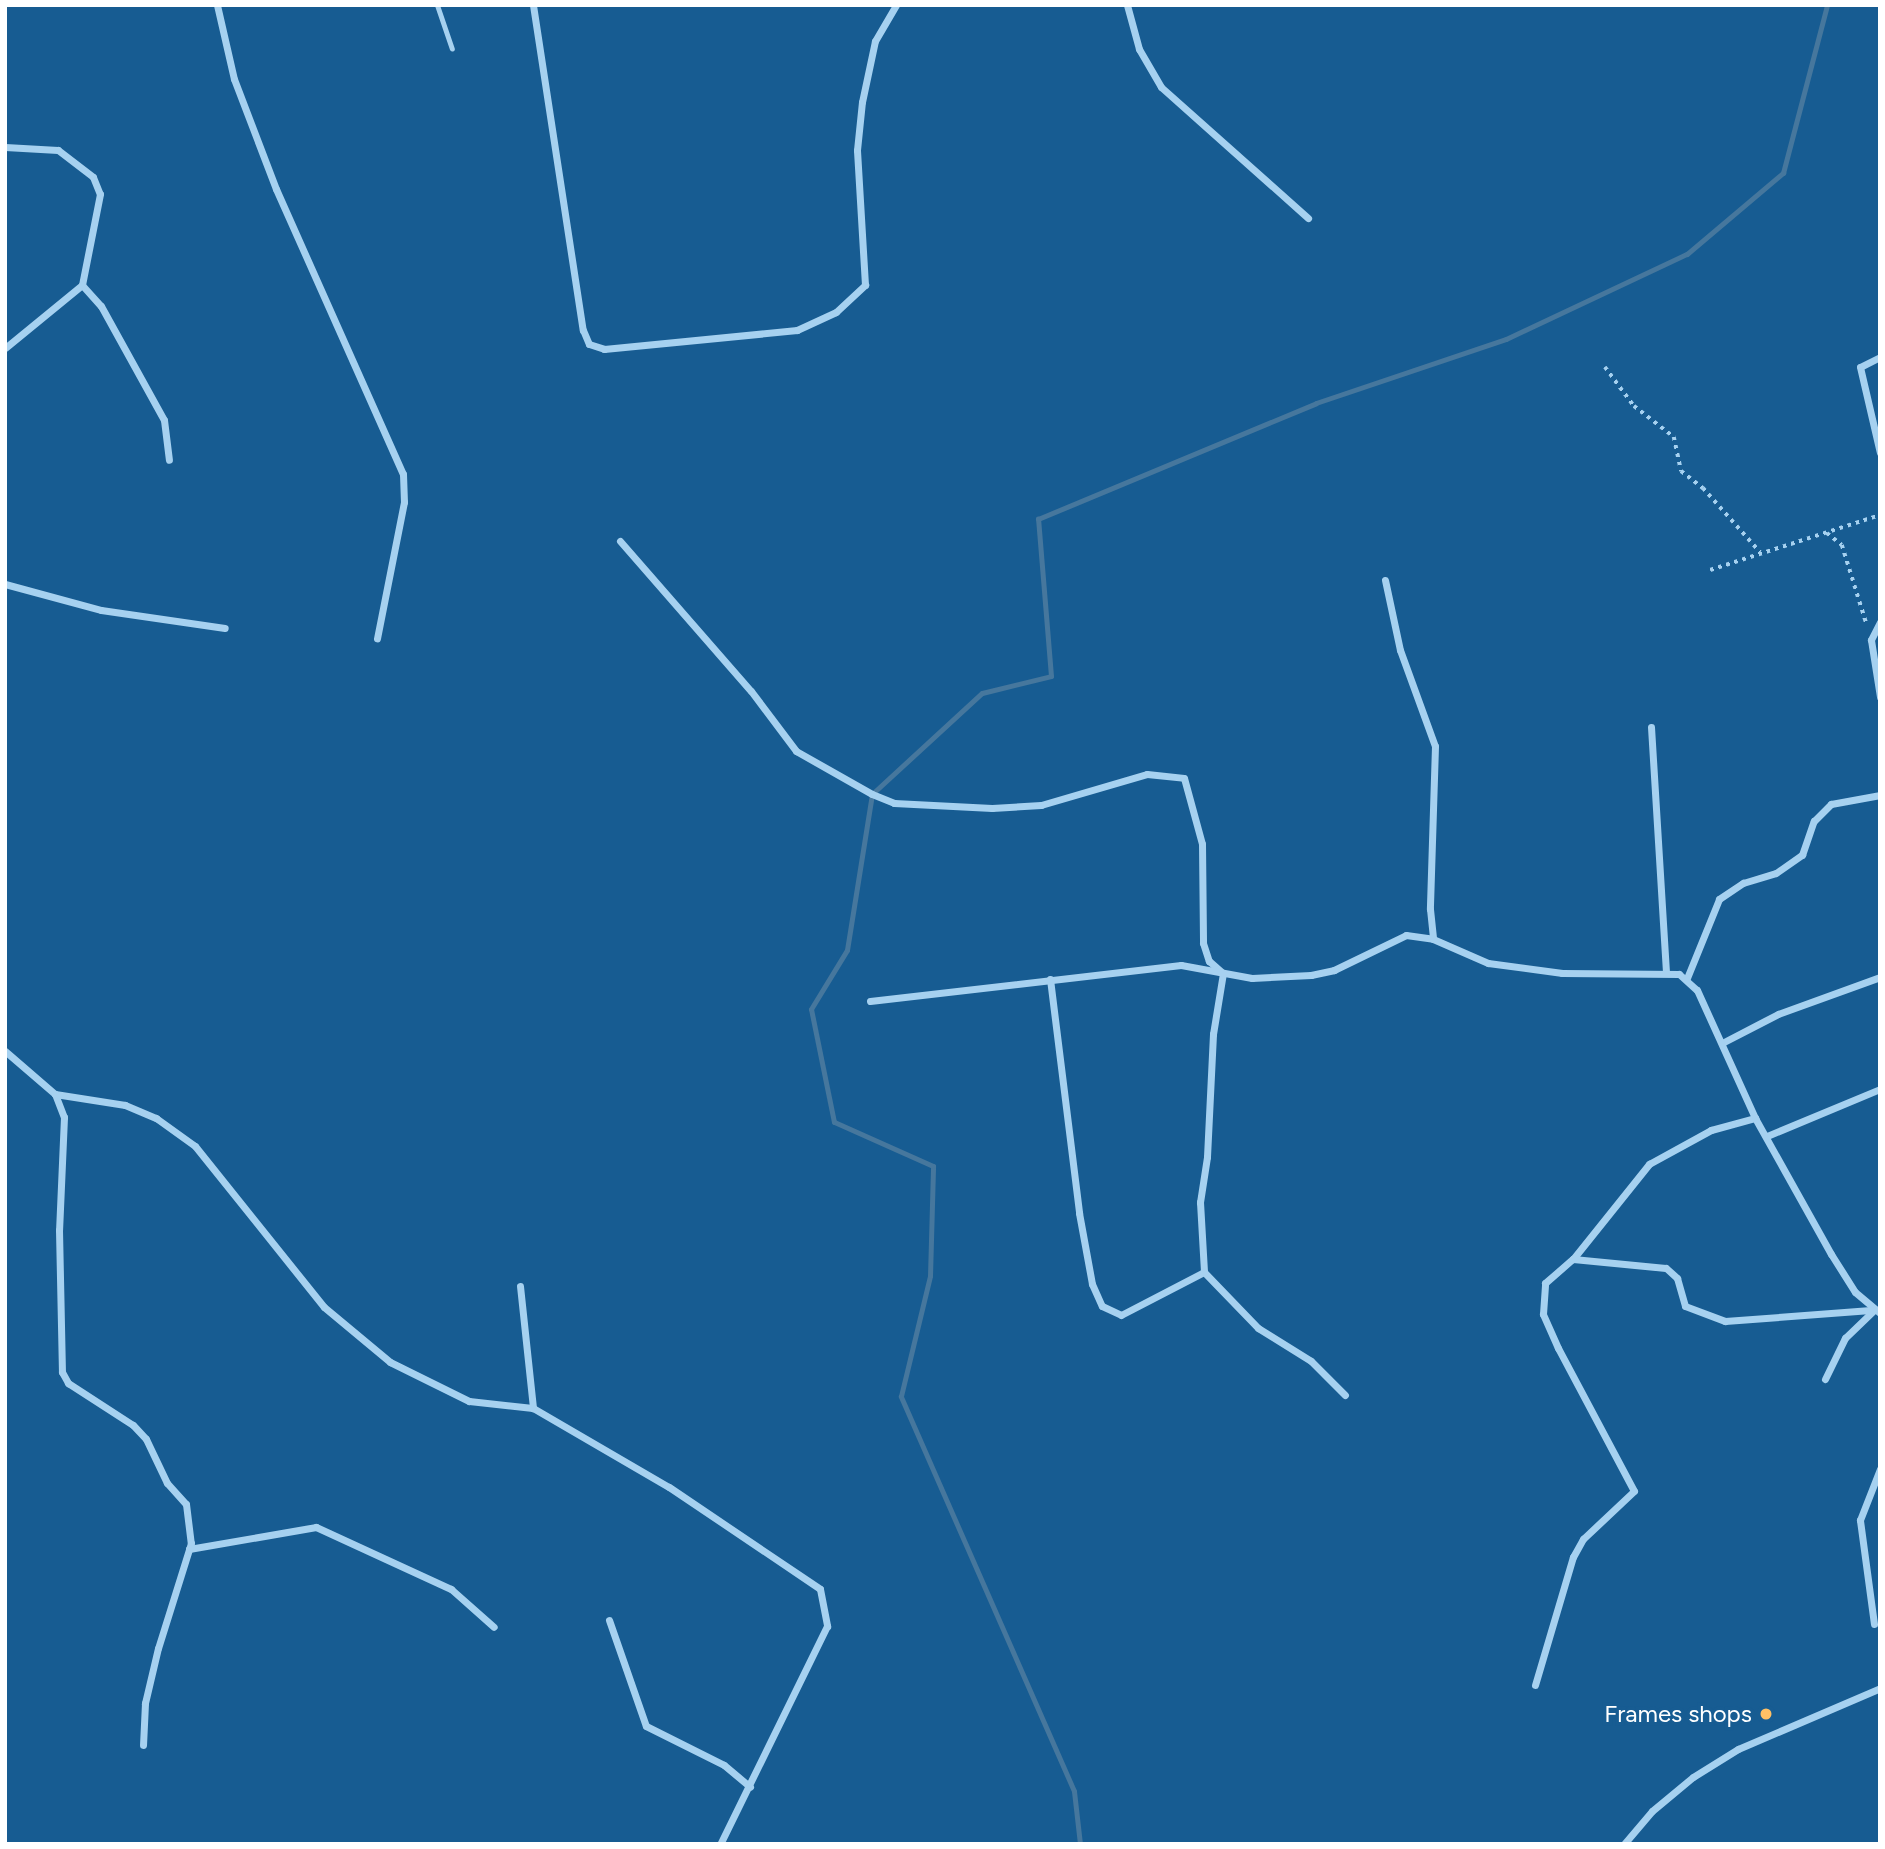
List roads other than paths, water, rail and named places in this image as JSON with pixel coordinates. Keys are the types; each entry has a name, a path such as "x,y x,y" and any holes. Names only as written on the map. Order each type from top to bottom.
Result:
{"street":[{"path":"217,5 234,79 276,189 403,474 404,502 377,638"},
{"path":"533,5 583,330 589,344 604,349 797,330 836,312 864,285 857,150 862,102 875,41 896,5"},
{"path":"1126,5 1139,49 1161,87 1308,218"},
{"path":"5,147 58,150 93,177 100,194 82,285 5,348"},
{"path":"82,285 101,306 164,419 169,460"},
{"path":"1880,357 1860,367 1880,453"},
{"path":"620,541 807,758 849,783 894,803 992,808 1041,805 1147,774 1184,778 1202,844 1203,943 1209,961 1223,973"},
{"path":"1385,580 1400,650 1434,746 1430,909 1433,939"},
{"path":"5,584 101,610 225,628"},
{"path":"1880,622 1871,640 1880,697"},
{"path":"1651,727 1666,972"},
{"path":"1687,978 1719,899 1743,883 1776,873 1802,855 1814,821 1831,804 1880,795"},
{"path":"870,1001 1181,964 1252,978 1311,975 1334,970 1406,935 1433,939 1488,963 1562,973 1666,972 1687,978 1722,1043 1755,1118 1831,1254 1875,1311"},
{"path":"1223,973 1213,1034 1207,1157 1199,1202 1204,1272 1258,1328 1311,1361 1345,1395"},
{"path":"1722,1043 1778,1014 1880,977"},
{"path":"1050,979 1079,1213 1092,1284 1102,1306 1121,1315 1204,1272"},
{"path":"5,1051 55,1094 64,1117 59,1230 62,1372 68,1383 133,1425 146,1439 167,1483 186,1504 189,1549 155,1659 145,1703 143,1745"},
{"path":"1767,1136 1880,1089"},
{"path":"55,1094 125,1105 156,1118 195,1146 324,1307 390,1362 469,1401 533,1408 669,1487 820,1588 827,1626 720,1844"},
{"path":"1535,1685 1573,1556 1583,1539 1634,1491 1543,1314 1545,1283 1573,1259 1649,1164 1711,1130 1755,1118"},
{"path":"1573,1259 1666,1268 1677,1278 1685,1306 1726,1321 1875,1311"},
{"path":"520,1286 533,1408"},
{"path":"1825,1380 1845,1338 1875,1311"},
{"path":"1874,1624 1860,1520 1880,1469"},
{"path":"189,1549 316,1527 451,1589 494,1627"},
{"path":"609,1620 646,1726 724,1765 750,1787"},
{"path":"1624,1844 1662,1802 1738,1749 1880,1688"}],"lane":[{"path":"437,5 452,49"}],"waterway":[{"path":"1080,1844 1074,1791 901,1396 930,1276 933,1166 834,1122 811,1009 847,950 872,794 982,693 1051,676 1038,519 1316,403 1506,339 1687,254 1783,173 1827,5"}],"place":[{"name":"Frames shops","path":"1766,1714"}]}
